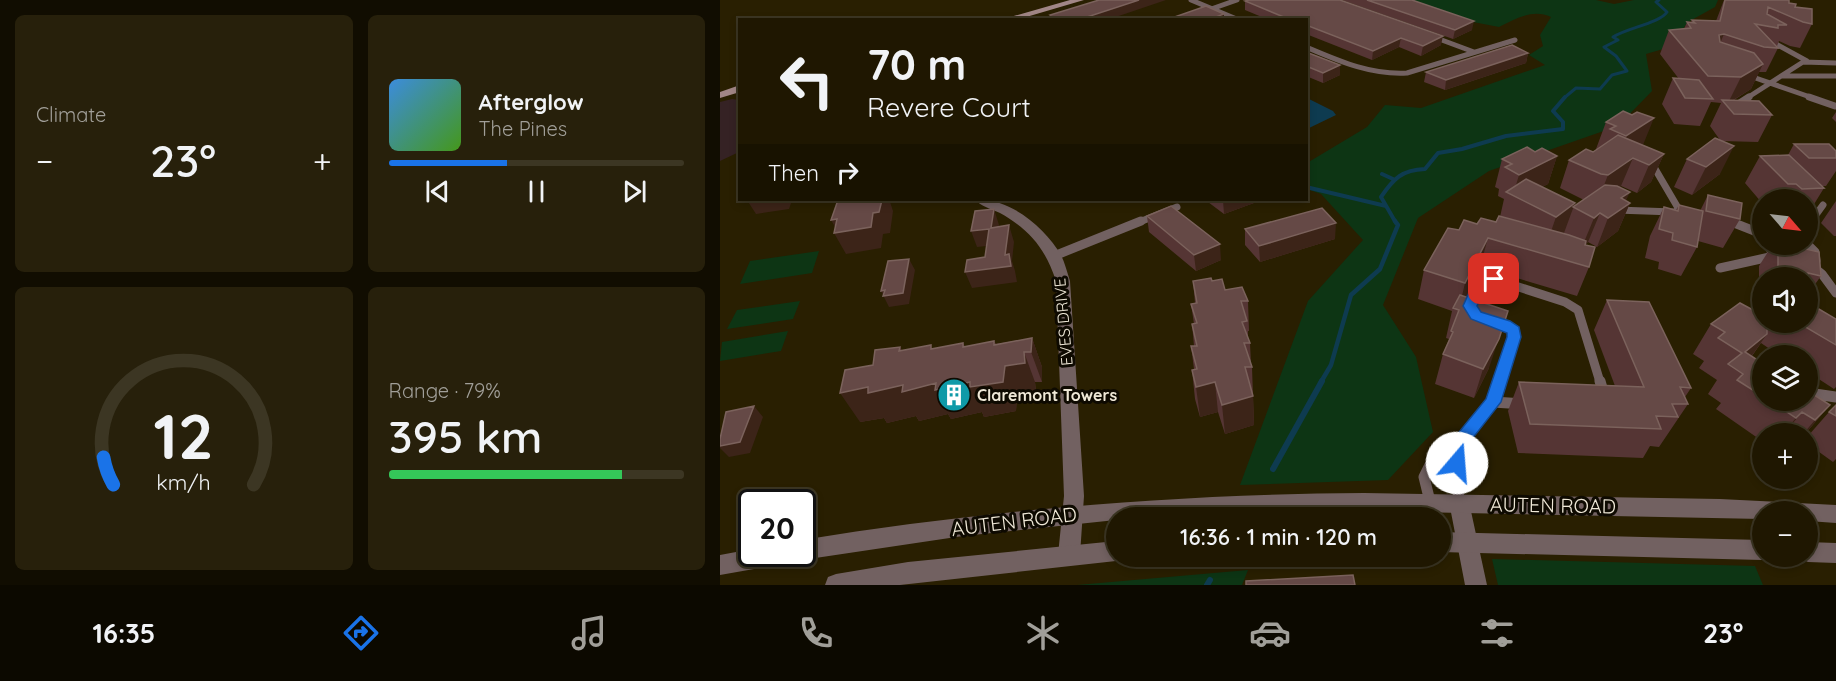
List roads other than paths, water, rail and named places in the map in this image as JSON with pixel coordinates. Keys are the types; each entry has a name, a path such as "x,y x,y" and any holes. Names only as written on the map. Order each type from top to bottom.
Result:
{"main road":[{"path":"1012,18 1080,0"},
{"path":"720,95 738,89"}],"street":[{"name":"EVES DRIVE","path":"983,201 1016,215 1054,256 1063,281 1073,513 1069,555"},
{"name":"AUTEN ROAD","path":"1178,507 1330,501 1398,507"},
{"name":"AUTEN ROAD","path":"1442,507 1459,502 1752,510"},
{"path":"1459,502 1476,585"},
{"name":"AUTEN ROAD","path":"816,548 877,537 1073,513 1106,511"},
{"name":"AUTEN ROAD","path":"1818,513 1836,514"},
{"path":"1451,542 1752,550"},
{"path":"836,585 908,573 1106,552"},
{"path":"1818,552 1836,553"},
{"path":"720,565 738,562"}],"lane":[{"path":"1191,0 1234,18"},
{"path":"1185,18 1238,0"},
{"path":"1759,35 1807,61 1836,63"},
{"path":"1428,36 1474,52"},
{"path":"1308,49 1360,70 1386,74 1407,73 1515,40"},
{"path":"1728,110 1807,61"},
{"path":"1739,73 1835,106"},
{"path":"1784,76 1836,76"},
{"path":"1654,167 1681,213"},
{"path":"1818,212 1823,205"},
{"path":"1054,256 1177,207"},
{"path":"1603,210 1691,214"},
{"path":"1717,218 1752,230"},
{"path":"1720,268 1776,255 1789,262"},
{"path":"1816,255 1815,263 1807,265 1822,274 1836,293"},
{"path":"1431,507 1424,477 1435,455 1465,436 1493,402 1514,337 1514,331 1505,325 1481,317 1470,306 1479,285 1484,280 1494,279 1566,302 1578,310 1604,390 1604,403 1598,405"},
{"path":"1818,394 1836,397"},
{"path":"1493,402 1537,404"},
{"path":"1459,502 1457,463 1465,436"}],"water":[{"path":"1308,98 1333,111 1336,115 1308,129"}],"waterway":[{"path":"1564,98 1576,88 1600,89 1612,75 1627,71 1616,56 1604,47 1618,40 1613,37 1663,16 1667,12 1656,2 1659,0"},
{"path":"1396,223 1381,197 1399,176 1410,171 1425,169 1438,153 1462,149 1506,136 1563,129 1563,122 1553,111 1564,98"},
{"path":"1382,174 1393,179"},
{"path":"1308,187 1386,206"},
{"path":"1321,382 1331,365 1351,295 1380,269 1398,225 1395,221"},
{"path":"1273,469 1322,381"},
{"path":"1207,585 1210,580"}],"place":[{"name":"Claremont Towers","path":"954,395"}]}
